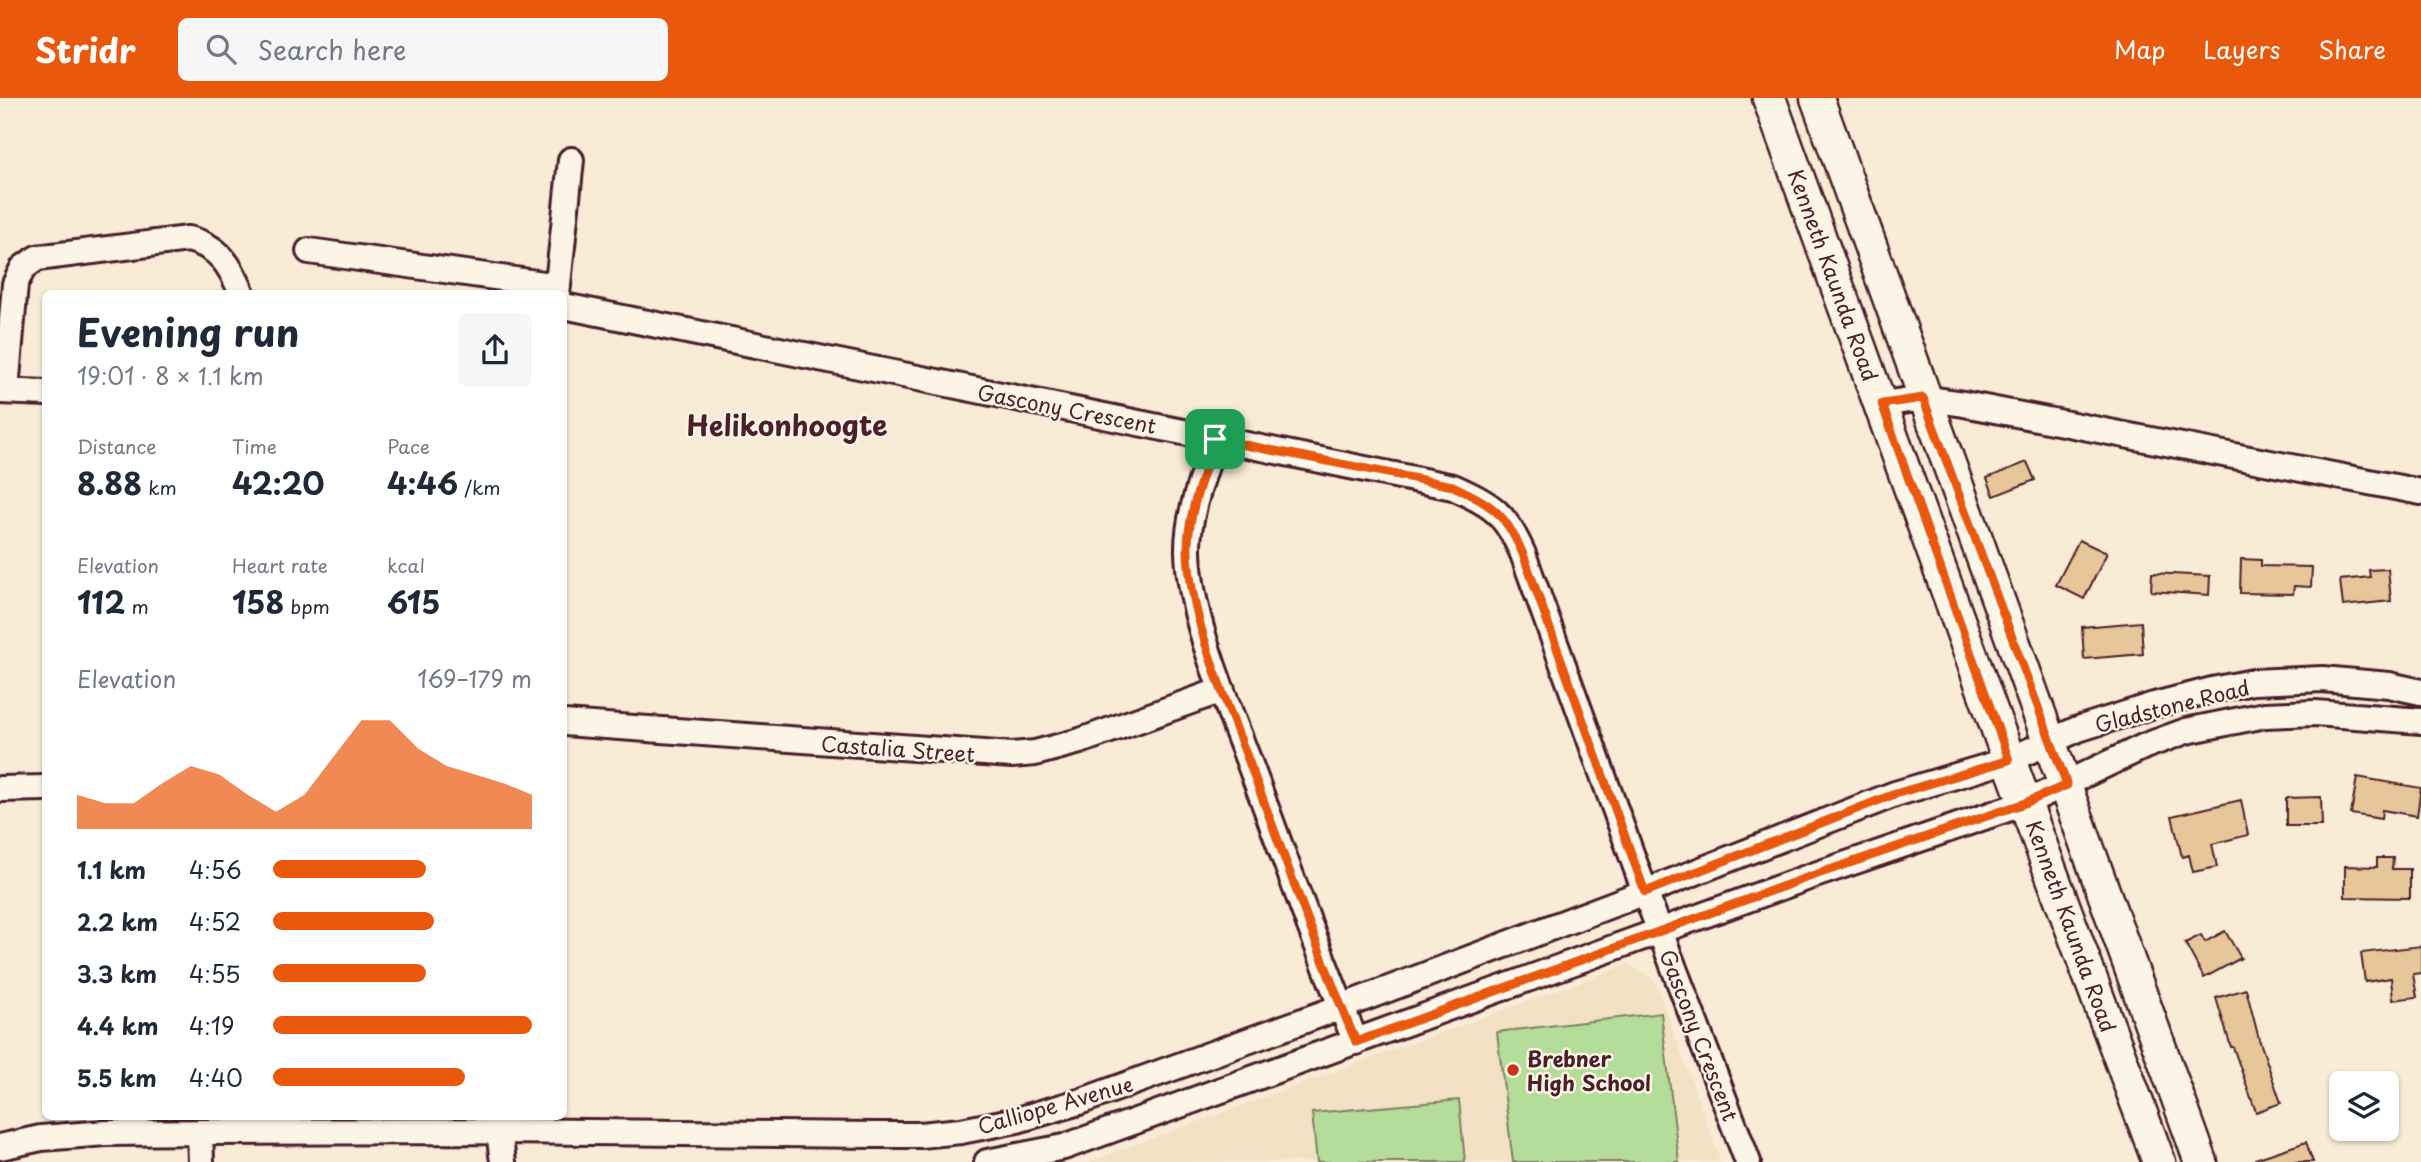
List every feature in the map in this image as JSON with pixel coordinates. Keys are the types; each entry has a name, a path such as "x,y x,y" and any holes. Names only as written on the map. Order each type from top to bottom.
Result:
{"main road":[{"name":"Kenneth Kaunda Road","path":"1769,98 2009,760 2160,1162"},
{"name":"Kenneth Kaunda Road","path":"1818,98 1923,398 2067,785 2201,1162"}],"street":[{"path":"559,290 571,160"},
{"path":"42,393 3,390 15,284 23,268 37,258 188,239 203,242 222,255 240,290"},
{"name":"Gascony Crescent","path":"309,251 530,290"},
{"name":"Gascony Crescent","path":"567,297 1215,439 1453,486 1501,515 1511,528 1523,554 1645,892 1748,1162"},
{"path":"1882,404 1923,398 2170,442 2421,492"},
{"path":"1215,439 1198,493 1188,549 1190,583 1197,613 1222,690 1356,1042"},
{"name":"Gladstone Road","path":"2051,742 2078,729 2154,705 2253,682 2322,679 2389,685 2421,692"},
{"name":"Castalia Street","path":"567,723 1012,755 1069,745 1222,690"},
{"name":"Gladstone Road","path":"2067,785 2145,746 2186,731 2224,722 2265,715 2315,712 2421,721"},
{"name":"Calliope Avenue","path":"0,1147 41,1138 106,1133 497,1124 920,1135 961,1131 1017,1120 1079,1102 1341,1007 1895,794 2009,760 2051,742"},
{"name":"Calliope Avenue","path":"987,1162 1064,1147 1661,930 2025,803 2067,785"},
{"path":"0,789 42,788"},
{"path":"497,1124 502,1162"},
{"path":"200,1132 201,1162"}],"shaded area":[{"name":"Brebner High School","path":"1629,964 1654,979 1721,1162 1088,1162"}],"green space":[{"path":"1661,1013 1679,1162 1513,1162 1497,1032"},
{"path":"1459,1100 1465,1162 1317,1162 1312,1113"}],"building":[{"path":"2027,462 2035,480 1994,496 1987,478"},
{"path":"2079,540 2107,553 2084,599 2056,585"},
{"path":"2241,559 2261,560 2261,566 2312,567 2311,587 2294,586 2293,594 2240,593"},
{"path":"2388,569 2391,601 2343,606 2340,580 2370,577 2369,570"},
{"path":"2152,573 2210,576 2209,595 2151,591"},
{"path":"2141,622 2143,654 2084,659 2082,627"},
{"path":"2357,777 2421,788 2417,816 2382,810 2381,819 2351,814"},
{"path":"2321,797 2322,826 2286,826 2286,798"},
{"path":"2241,800 2248,835 2212,844 2217,867 2193,872 2189,855 2182,857 2172,816"},
{"path":"2377,858 2393,858 2392,869 2410,869 2410,898 2345,897 2345,866 2377,867"},
{"path":"2225,931 2241,958 2204,978 2185,943 2201,935 2205,942"},
{"path":"2421,946 2421,973 2413,974 2417,997 2393,1000 2391,978 2365,982 2361,953"},
{"path":"2246,989 2259,1039 2281,1103 2256,1112 2216,998"},
{"path":"2306,1142 2313,1162 2255,1162 2255,1159"}],"place":[{"name":"Brebner High School","path":"1513,1070"}],"district":[{"name":"Helikonhoogte","path":"787,424"}],"route":[{"path":"1923,398 2067,785 2025,803 1806,878 1356,1042 1222,690 1197,613 1190,583 1188,549 1198,493 1215,439 1453,486 1472,495 1501,515 1511,528 1523,554 1645,892 1895,794 2009,760 1882,404 1923,398"}]}
